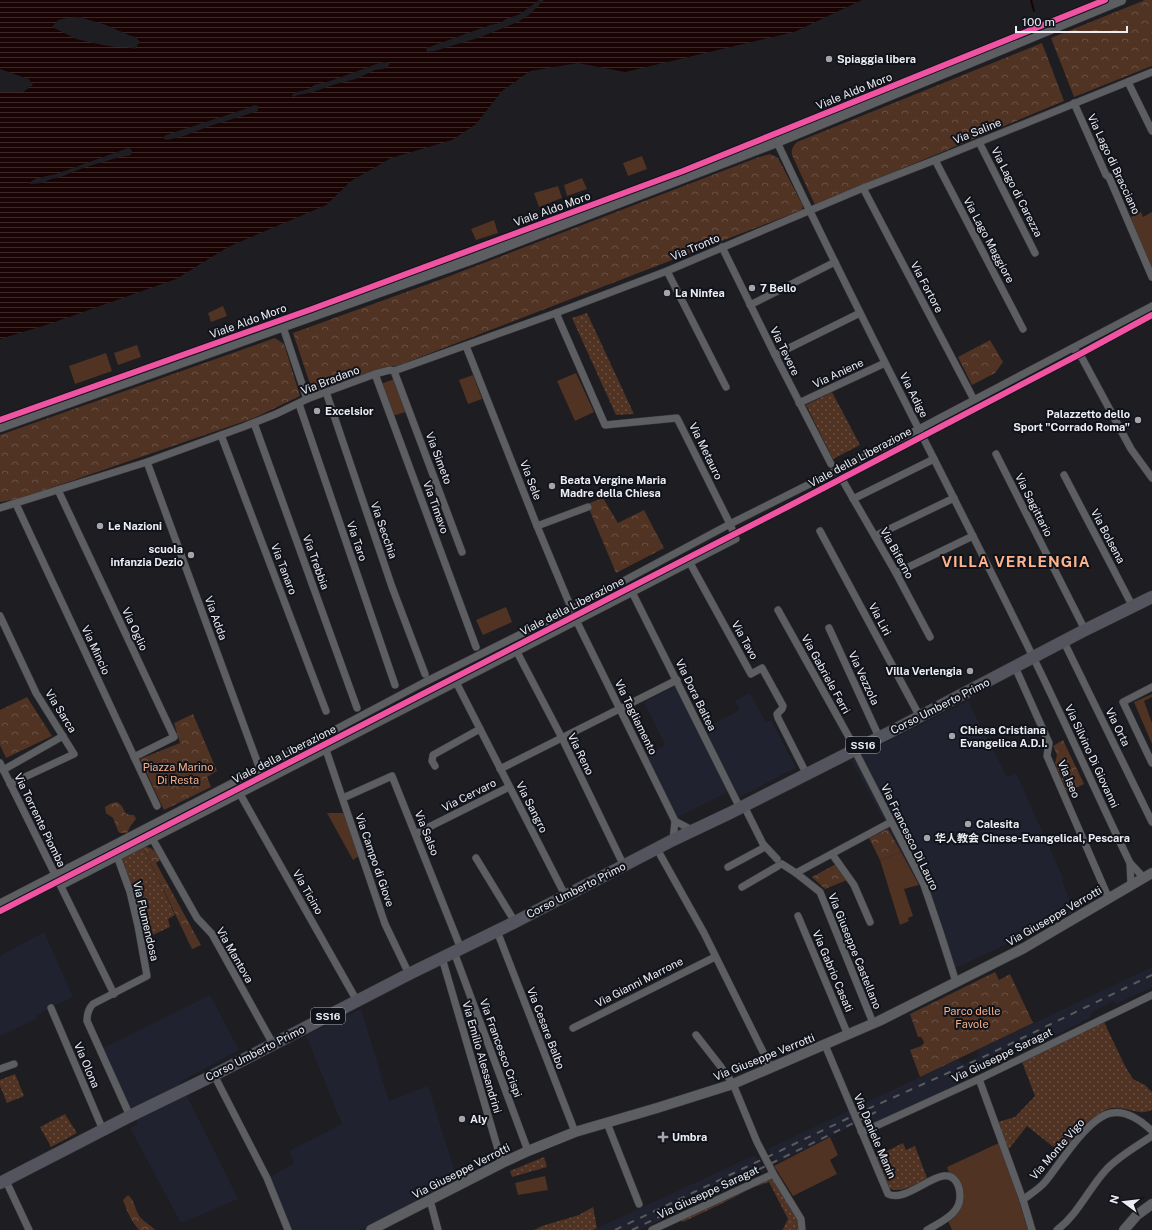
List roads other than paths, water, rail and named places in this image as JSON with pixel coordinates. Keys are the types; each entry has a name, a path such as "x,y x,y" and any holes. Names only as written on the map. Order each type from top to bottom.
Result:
{"main road":[{"name":"Corso Umberto Primo","path":"3,1182 130,1116 358,1002 409,974 515,922 692,830 742,807 854,749 920,717 1085,630 1152,597"}],"street":[{"name":"Viale Aldo Moro","path":"0,427 439,272 777,142 1121,0"},
{"name":"Via Saline","path":"810,211 863,188 1152,72"},
{"path":"1128,82 1152,131"},
{"name":"Via Lago di Bracciano","path":"1074,104 1106,175 1109,177 1152,277"},
{"name":"Via Adige","path":"777,142 860,313 1034,658"},
{"name":"Via Lago di Carezza","path":"979,142 1035,253"},
{"name":"Via Lago Maggiore","path":"935,160 1023,329"},
{"name":"Via Fortore","path":"863,188 972,396"},
{"name":"Via Tronto","path":"726,388 666,270 810,211"},
{"name":"Via Tevere","path":"722,247 799,403 831,464"},
{"path":"750,305 835,262"},
{"name":"Via Bradano","path":"0,508 147,462 254,423 299,404 307,399 375,374 390,370 394,371 466,346 666,270"},
{"name":"Viale della Liberazione","path":"0,903 423,683 571,609 730,524 919,429 1152,306"},
{"name":"Via Metauro","path":"556,313 605,425 677,418 736,539 690,563"},
{"path":"775,355 860,313"},
{"path":"283,327 307,399"},
{"name":"Via Sele","path":"466,346 576,622"},
{"path":"1073,348 1082,358 1134,453 1152,478"},
{"name":"Via Aniene","path":"799,403 885,363"},
{"name":"Via Simeto","path":"394,371 462,552"},
{"name":"Via Timavo","path":"375,374 476,647"},
{"name":"Via Secchia","path":"326,392 392,587 425,674"},
{"name":"Via Taro","path":"299,404 394,685"},
{"name":"Via Trebbia","path":"254,423 357,708"},
{"name":"Via Tanaro","path":"221,435 326,711"},
{"name":"Via Sagittario","path":"996,454 1085,630"},
{"path":"852,499 934,459"},
{"name":"Via Adda","path":"147,462 265,781"},
{"name":"Via Bolsena","path":"1064,475 1133,607"},
{"name":"Via Biferno","path":"843,481 896,573 930,637"},
{"name":"Via Oglio","path":"58,490 174,737 134,757"},
{"path":"875,536 954,498"},
{"name":"Via Mincio","path":"16,504 157,806"},
{"path":"537,526 588,506"},
{"name":"Via Liri","path":"820,532 920,717"},
{"path":"896,573 973,536"},
{"path":"61,886 690,563"},
{"name":"Via Tavo","path":"690,563 751,674 762,668 780,699 783,706 777,714 778,718 806,774"},
{"name":"Via Dora Baltea","path":"632,592 742,807"},
{"name":"Via Gabriele Ferri","path":"778,610 850,739 854,749"},
{"name":"Via Sarca","path":"0,616 36,692 74,754 10,784"},
{"name":"Via Tagliamento","path":"576,622 675,821"},
{"name":"Via Vezzola","path":"829,628 879,737"},
{"name":"Via Orta","path":"1064,642 1152,822"},
{"name":"Via Reno","path":"517,652 562,738 624,866"},
{"name":"Via Silvino Di Giovanni","path":"1034,658 1130,863 1131,885"},
{"name":"Via Iseo","path":"1015,667 1049,743 1047,756 1109,899"},
{"path":"500,769 677,680"},
{"name":"Via Sangro","path":"456,682 565,895"},
{"path":"1152,687 1123,702 1152,763"},
{"path":"435,766 432,761 433,755 480,730"},
{"path":"2,766 63,736"},
{"name":"Via Francesco Di Lauro","path":"854,749 924,885 956,982"},
{"name":"Via Campo di Giove","path":"326,750 385,924 409,974"},
{"name":"Via Torrente Piomba","path":"2,766 114,994"},
{"name":"Via Salso","path":"343,798 392,776 457,950"},
{"name":"Via Cervaro","path":"417,833 509,787"},
{"name":"Via Ticino","path":"240,794 358,1002"},
{"name":"Via Giuseppe Castellano","path":"742,807 763,844 779,863 796,873 820,892 873,1024"},
{"path":"673,840 675,821 692,830"},
{"path":"796,873 892,822"},
{"name":"Via Mantova","path":"152,838 197,918 212,934 273,1044"},
{"path":"728,867 765,847"},
{"path":"657,849 689,906 771,1068"},
{"path":"832,854 854,885 870,922"},
{"name":"Via Flumendosa","path":"117,856 130,892 148,976 93,1004 90,1007 87,1016 100,1051 130,1116"},
{"path":"476,858 515,922"},
{"path":"742,887 779,863"},
{"name":"Via Silvino Di Giovanni","path":"1130,863 1148,876"},
{"name":"Via Giuseppe Verrotti","path":"371,1230 528,1151 575,1132 733,1084 873,1024 1024,948 1148,876"},
{"name":"Via Gabrio Casati","path":"798,916 848,1035"},
{"name":"Via Cesare Balbo","path":"497,931 575,1132"},
{"name":"Via Francesco Crispi","path":"457,950 528,1151"},
{"name":"Via Gianni Marrone","path":"573,1028 715,957"},
{"name":"Via Emilio Alessandrini","path":"442,958 502,1163"},
{"name":"Via Giuseppe Saragat","path":"861,1131 867,1130 979,1079 1152,995"},
{"name":"Via Olona","path":"51,1008 103,1130"},
{"path":"696,1035 733,1084 757,1142 773,1174 801,1219 802,1230"},
{"name":"Via Daniele Manin","path":"824,1045 888,1194 897,1196 916,1189 944,1175 952,1177 958,1183 960,1197 957,1208 948,1217 927,1230"},
{"path":"0,1069 14,1064"},
{"path":"214,1075 267,1178 288,1230"},
{"path":"979,1079 1024,1200 1032,1230"},
{"name":"Via Monte Vigo","path":"1024,1200 1044,1183 1088,1128 1100,1118 1110,1113 1125,1114 1138,1120 1152,1131"},
{"path":"607,1123 639,1204"},
{"path":"1057,1230 1070,1218 1106,1170 1152,1136"},
{"name":"Via Giuseppe Saragat","path":"652,1230 773,1174"},
{"path":"3,1182 29,1230"},
{"path":"430,1200 438,1230"},
{"path":"1124,1230 1137,1215 1152,1204"}],"waterway":[{"path":"1031,0 1034,11"}],"railway":[{"path":"615,1230 861,1112 979,1059 1152,975"},
{"path":"632,1230 876,1112"}],"place":[{"name":"Spiaggia libera","path":"829,59"},
{"name":"7 Bello","path":"752,288"},
{"name":"La Ninfea","path":"667,293"},
{"name":"Excelsior","path":"317,411"},
{"name":"Palazzetto dello Sport \"Corrado Roma\"","path":"1138,420"},
{"name":"Beata Vergine Maria Madre della Chiesa","path":"552,486"},
{"name":"Le Nazioni","path":"100,526"},
{"name":"scuola infanzia Dezio","path":"191,555"},
{"name":"Villa Verlengia","path":"970,671"},
{"name":"Chiesa Cristiana Evangelica A.D.I.","path":"952,736"},
{"name":"Calesita","path":"968,824"},
{"name":"华人教会 Cinese-Evangelical, Pescara","path":"927,838"},
{"name":"Aly","path":"462,1119"},
{"name":"Umbra","path":"663,1137"}],"district":[{"name":"VILLA VERLENGIA","path":"1016,561"}],"park label":[{"name":"Piazza Marino Di Resta","path":"178,773"},
{"name":"Parco delle Favole","path":"972,1017"}]}
